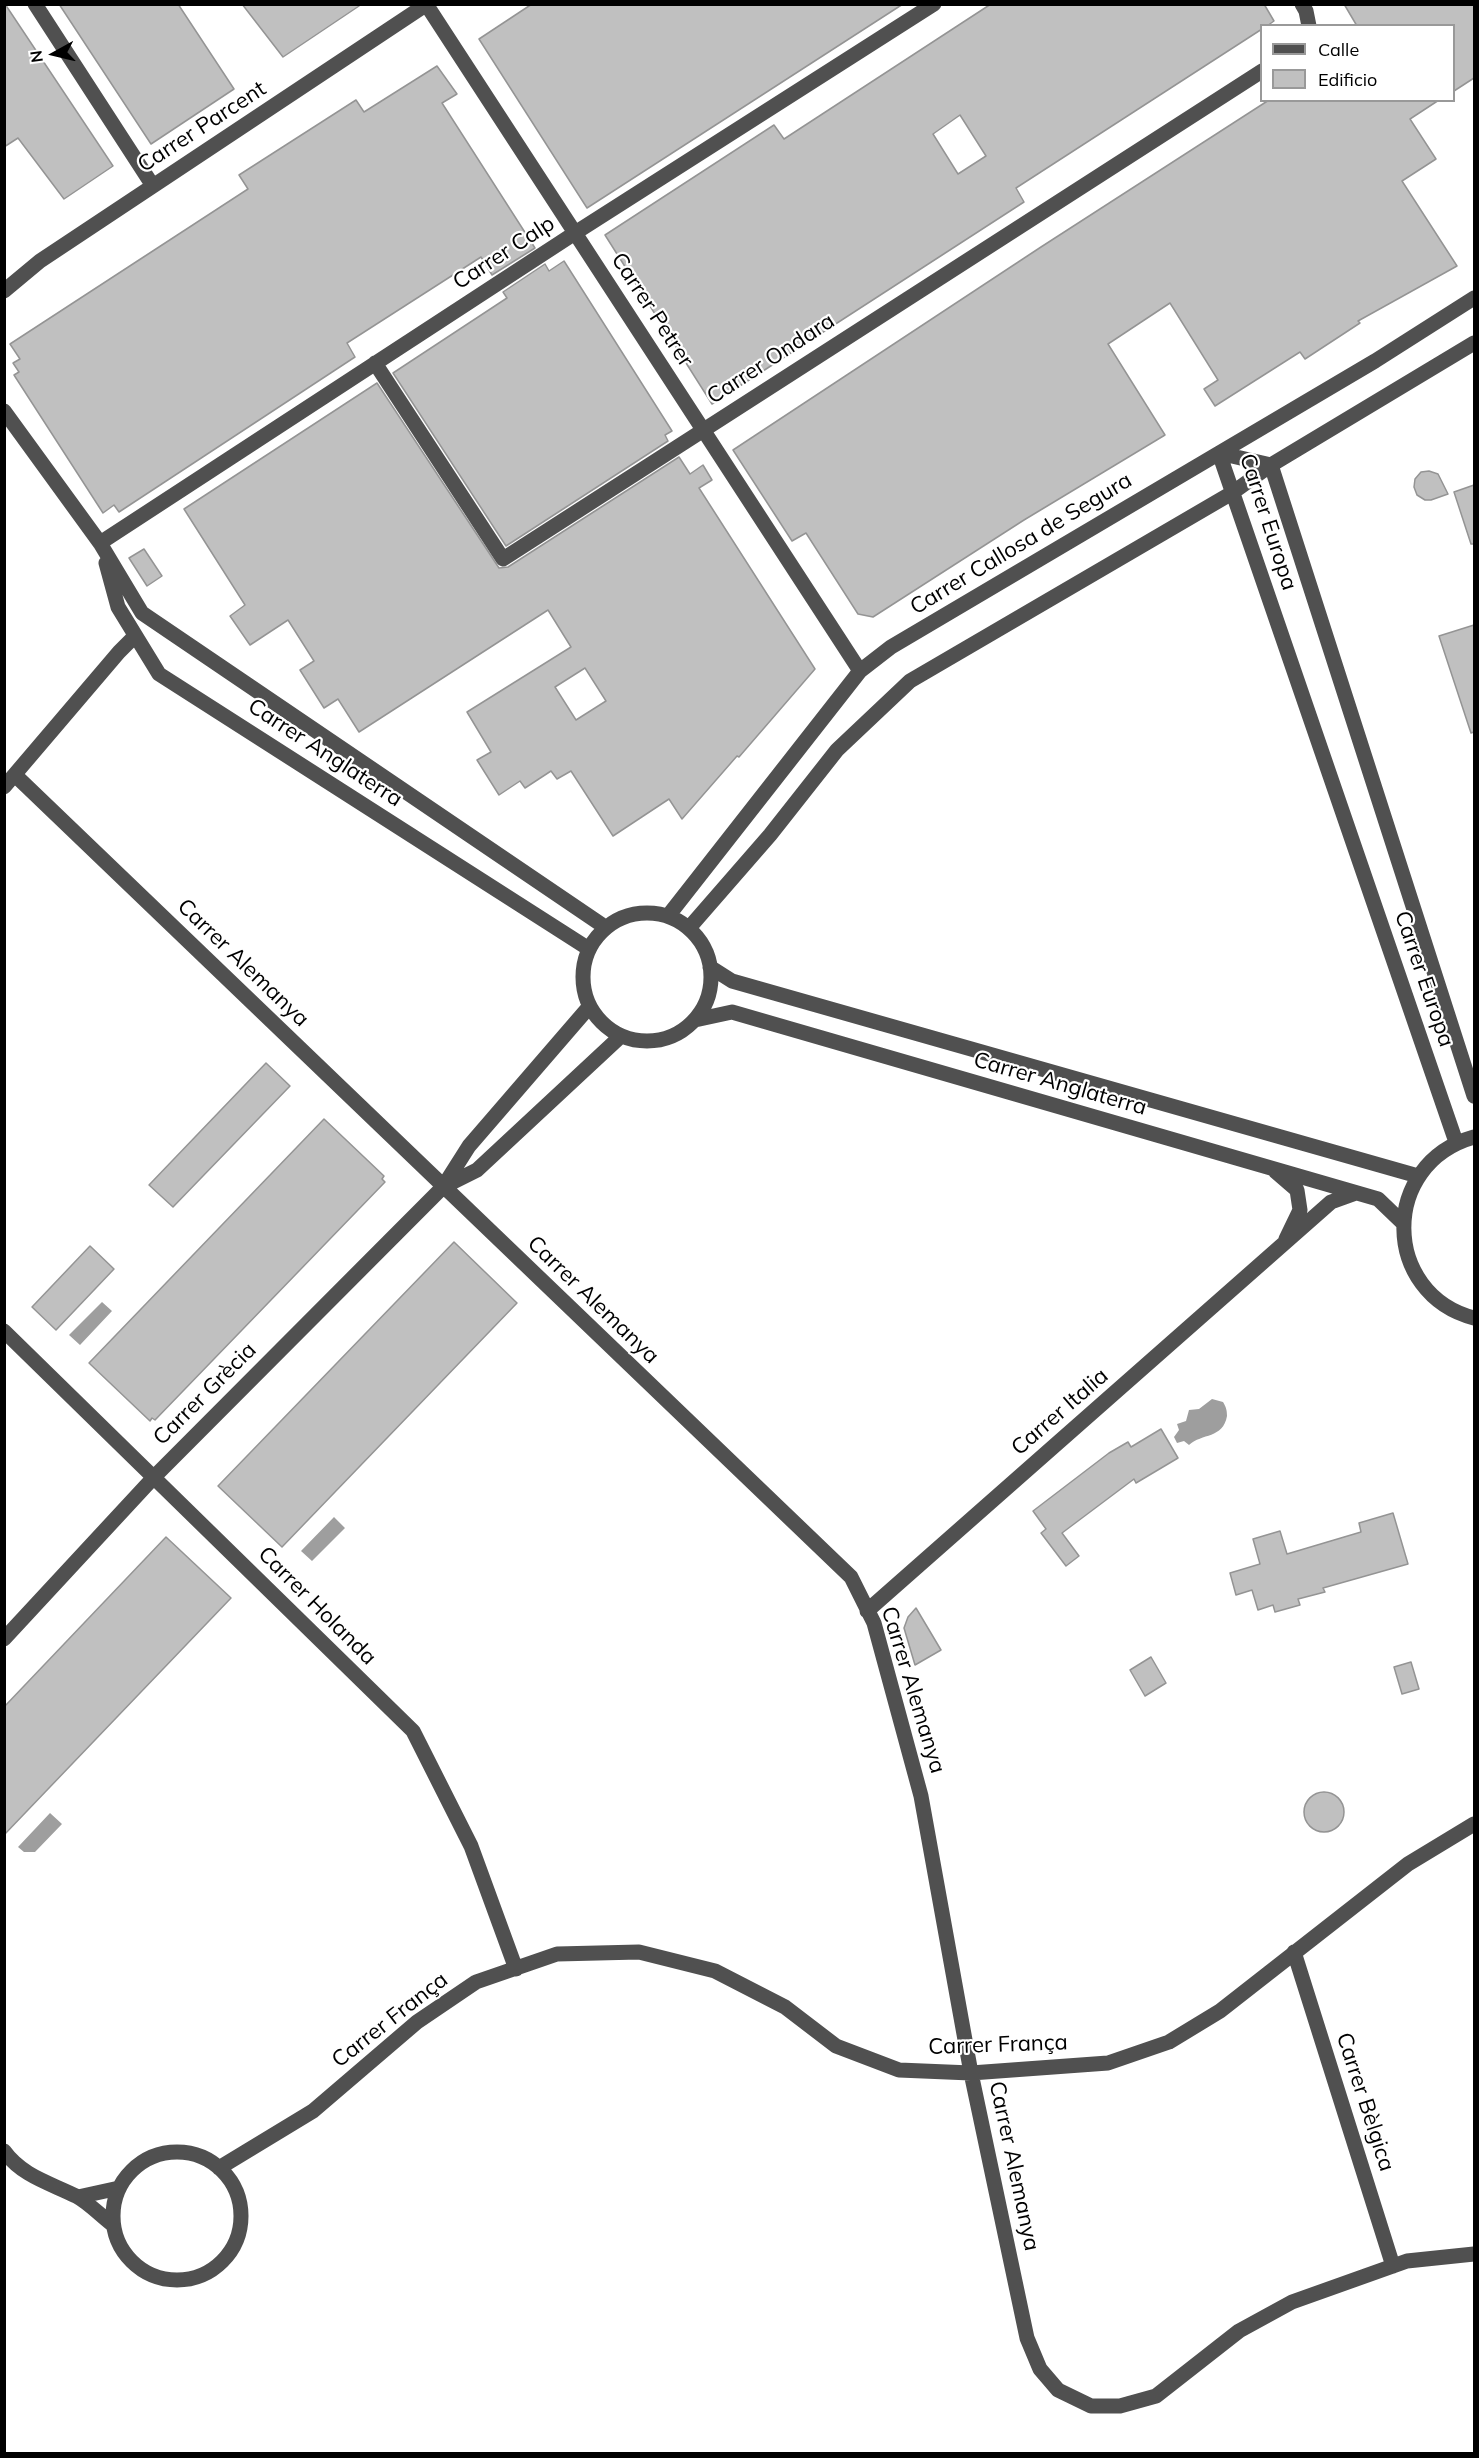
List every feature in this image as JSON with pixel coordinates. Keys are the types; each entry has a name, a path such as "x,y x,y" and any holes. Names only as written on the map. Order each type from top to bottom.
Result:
{"street":[{"path":"34,4 153,186"},
{"name":"Carrer Calp","path":"100,543 575,233 934,4"},
{"path":"1302,4 1309,24"},
{"name":"Carrer Parcent","path":"4,291 40,261 426,5"},
{"name":"Carrer Petrer","path":"426,5 860,670"},
{"name":"Carrer Ondara","path":"375,363 503,559 1260,72"},
{"name":"Carrer Callosa de Segura","path":"668,916 860,670 891,647 1219,453 1474,298"},
{"path":"689,928 770,835 837,750 910,681 1232,493 1271,465 1474,343"},
{"path":"4,411 100,543 142,613 605,927"},
{"name":"Carrer Europa","path":"1219,453 1271,465 1474,1096"},
{"name":"Carrer Europa","path":"1219,453 1456,1142"},
{"name":"Carrer Anglaterra","path":"100,543 118,607 159,674 589,948"},
{"path":"10,781 135,636"},
{"name":"Carrer Alemanya","path":"10,781 443,1187 850,1577 874,1623 921,1796 971,2073 1027,2338 1040,2369 1058,2390 1091,2406 1120,2406 1156,2396 1239,2331 1292,2302 1407,2261 1474,2254"},
{"path":"633,914 668,916 689,928 703,945 710,966 710,986 705,1004 695,1020 667,1039 637,1041 621,1036 605,1027 589,1007 583,986 583,966 589,948 605,927 633,914"},
{"name":"Carrer Anglaterra","path":"710,966 732,981 1418,1176"},
{"name":"Carrer Grècia","path":"4,1639 155,1476 443,1187 469,1146 589,1007"},
{"name":"Carrer Anglaterra","path":"695,1020 732,1012 1378,1199 1403,1223"},
{"name":"Carrer Grècia","path":"443,1187 477,1170 621,1036"},
{"path":"1474,1137 1456,1142 1425,1166 1409,1192 1403,1223 1409,1260 1426,1289 1449,1308 1474,1318"},
{"name":"Carrer Italia","path":"1270,1168 1297,1190 1300,1210 1282,1247"},
{"name":"Carrer Italia","path":"867,1611 1331,1202 1356,1193"},
{"name":"Carrer Holanda","path":"4,1331 155,1476 413,1731 471,1846 516,1969"},
{"name":"Carrer França","path":"219,2168 313,2111 417,2022 476,1982 557,1954 639,1952 715,1971 785,2007 836,2046 899,2070 971,2073 1108,2062 1169,2042 1220,2011 1408,1863 1474,1824"},
{"name":"Carrer Bèlgica","path":"1294,1952 1393,2266"},
{"path":"4,2151 33,2178 78,2197 113,2225"},
{"path":"183,2152 203,2157 219,2168 232,2183 240,2203 241,2223 236,2244 224,2261 207,2274 178,2281 167,2281 148,2274 131,2262 119,2245 113,2225 113,2206 119,2188 130,2172 146,2160 164,2153 183,2152"},
{"path":"78,2197 119,2188"}],"shaded area":[{"path":"102,1302 112,1311 80,1345 69,1335"},
{"path":"1212,1399 1223,1402 1226,1409 1227,1416 1221,1429 1189,1445 1184,1441 1177,1443 1174,1437 1179,1430 1177,1424 1186,1421 1189,1410 1199,1409"},
{"path":"334,1517 345,1528 312,1561 301,1551"},
{"path":"50,1813 62,1824 35,1852 24,1852 18,1847"}],"building":[{"path":"5,4 113,166 64,199 18,138 4,147"},
{"path":"59,4 178,4 234,89 151,144"},
{"path":"242,4 362,4 283,57"},
{"path":"532,4 903,4 587,208 479,39"},
{"path":"991,4 1264,4 1274,21 1270,24 1260,24 1260,30 1016,188 1024,202 712,404 605,235 774,125 784,139","holes":["960,115 986,156 958,174 933,134"]},
{"path":"1344,4 1474,4 1474,78 1455,90 1455,24 1356,24"},
{"path":"437,66 457,94 442,103 535,248 492,275 481,257 347,343 355,357 119,512 114,505 103,513 14,375 19,372 13,363 20,359 10,344 248,189 239,175 356,100 364,112"},
{"path":"1266,102 1436,102 1410,119 1436,159 1402,181 1457,266 1358,321 1360,323 1305,359 1300,352 1215,406 1204,389 1218,380 1170,303 1108,344 1165,435 1024,520 873,617 858,614 806,533 792,541 733,450"},
{"path":"564,261 672,431 665,435 668,441 506,546 393,373 507,298 503,292 545,264 549,271"},
{"path":"377,383 499,568 508,567 679,457 690,474 703,465 712,480 699,488 815,669 682,819 669,799 613,836 571,771 557,779 551,771 525,788 520,781 499,795 477,760 491,752 467,712 571,647 548,610 359,732 338,699 324,708 300,670 314,661 288,620 250,645 230,616 245,605 184,509","holes":["585,668 606,701 576,720 555,687"]},
{"path":"1429,471 1438,474 1448,494 1431,500 1425,500 1417,495 1414,487 1415,479 1421,472"},
{"path":"1474,485 1474,544 1471,544 1454,492"},
{"path":"144,549 162,576 147,586 129,558"},
{"path":"1474,625 1474,732 1471,733 1439,636"},
{"path":"266,1063 290,1086 173,1207 149,1185"},
{"path":"324,1119 384,1176 382,1179 385,1182 155,1420 152,1418 150,1421 89,1363"},
{"path":"454,1242 517,1303 282,1547 218,1486"},
{"path":"90,1246 114,1269 56,1330 32,1307"},
{"path":"1161,1429 1178,1458 1136,1483 1134,1479 1062,1533 1079,1556 1066,1566 1041,1533 1046,1529 1033,1511 1109,1453 1128,1442 1131,1447"},
{"path":"1393,1513 1408,1564 1323,1588 1325,1592 1298,1599 1300,1605 1275,1612 1273,1605 1258,1610 1252,1590 1236,1595 1230,1573 1260,1564 1253,1539 1280,1531 1287,1554 1361,1532 1359,1523"},
{"path":"166,1537 231,1598 4,1835 4,1707"},
{"path":"916,1608 941,1650 915,1665 904,1628 908,1617"},
{"path":"1151,1657 1166,1683 1145,1696 1130,1670"},
{"path":"1411,1662 1419,1689 1402,1694 1394,1667"},
{"path":"1324,1792 1332,1793 1338,1798 1343,1804 1343,1820 1338,1826 1332,1831 1324,1832 1316,1831 1310,1826 1305,1820 1304,1812 1305,1804 1310,1798 1316,1793"}]}
